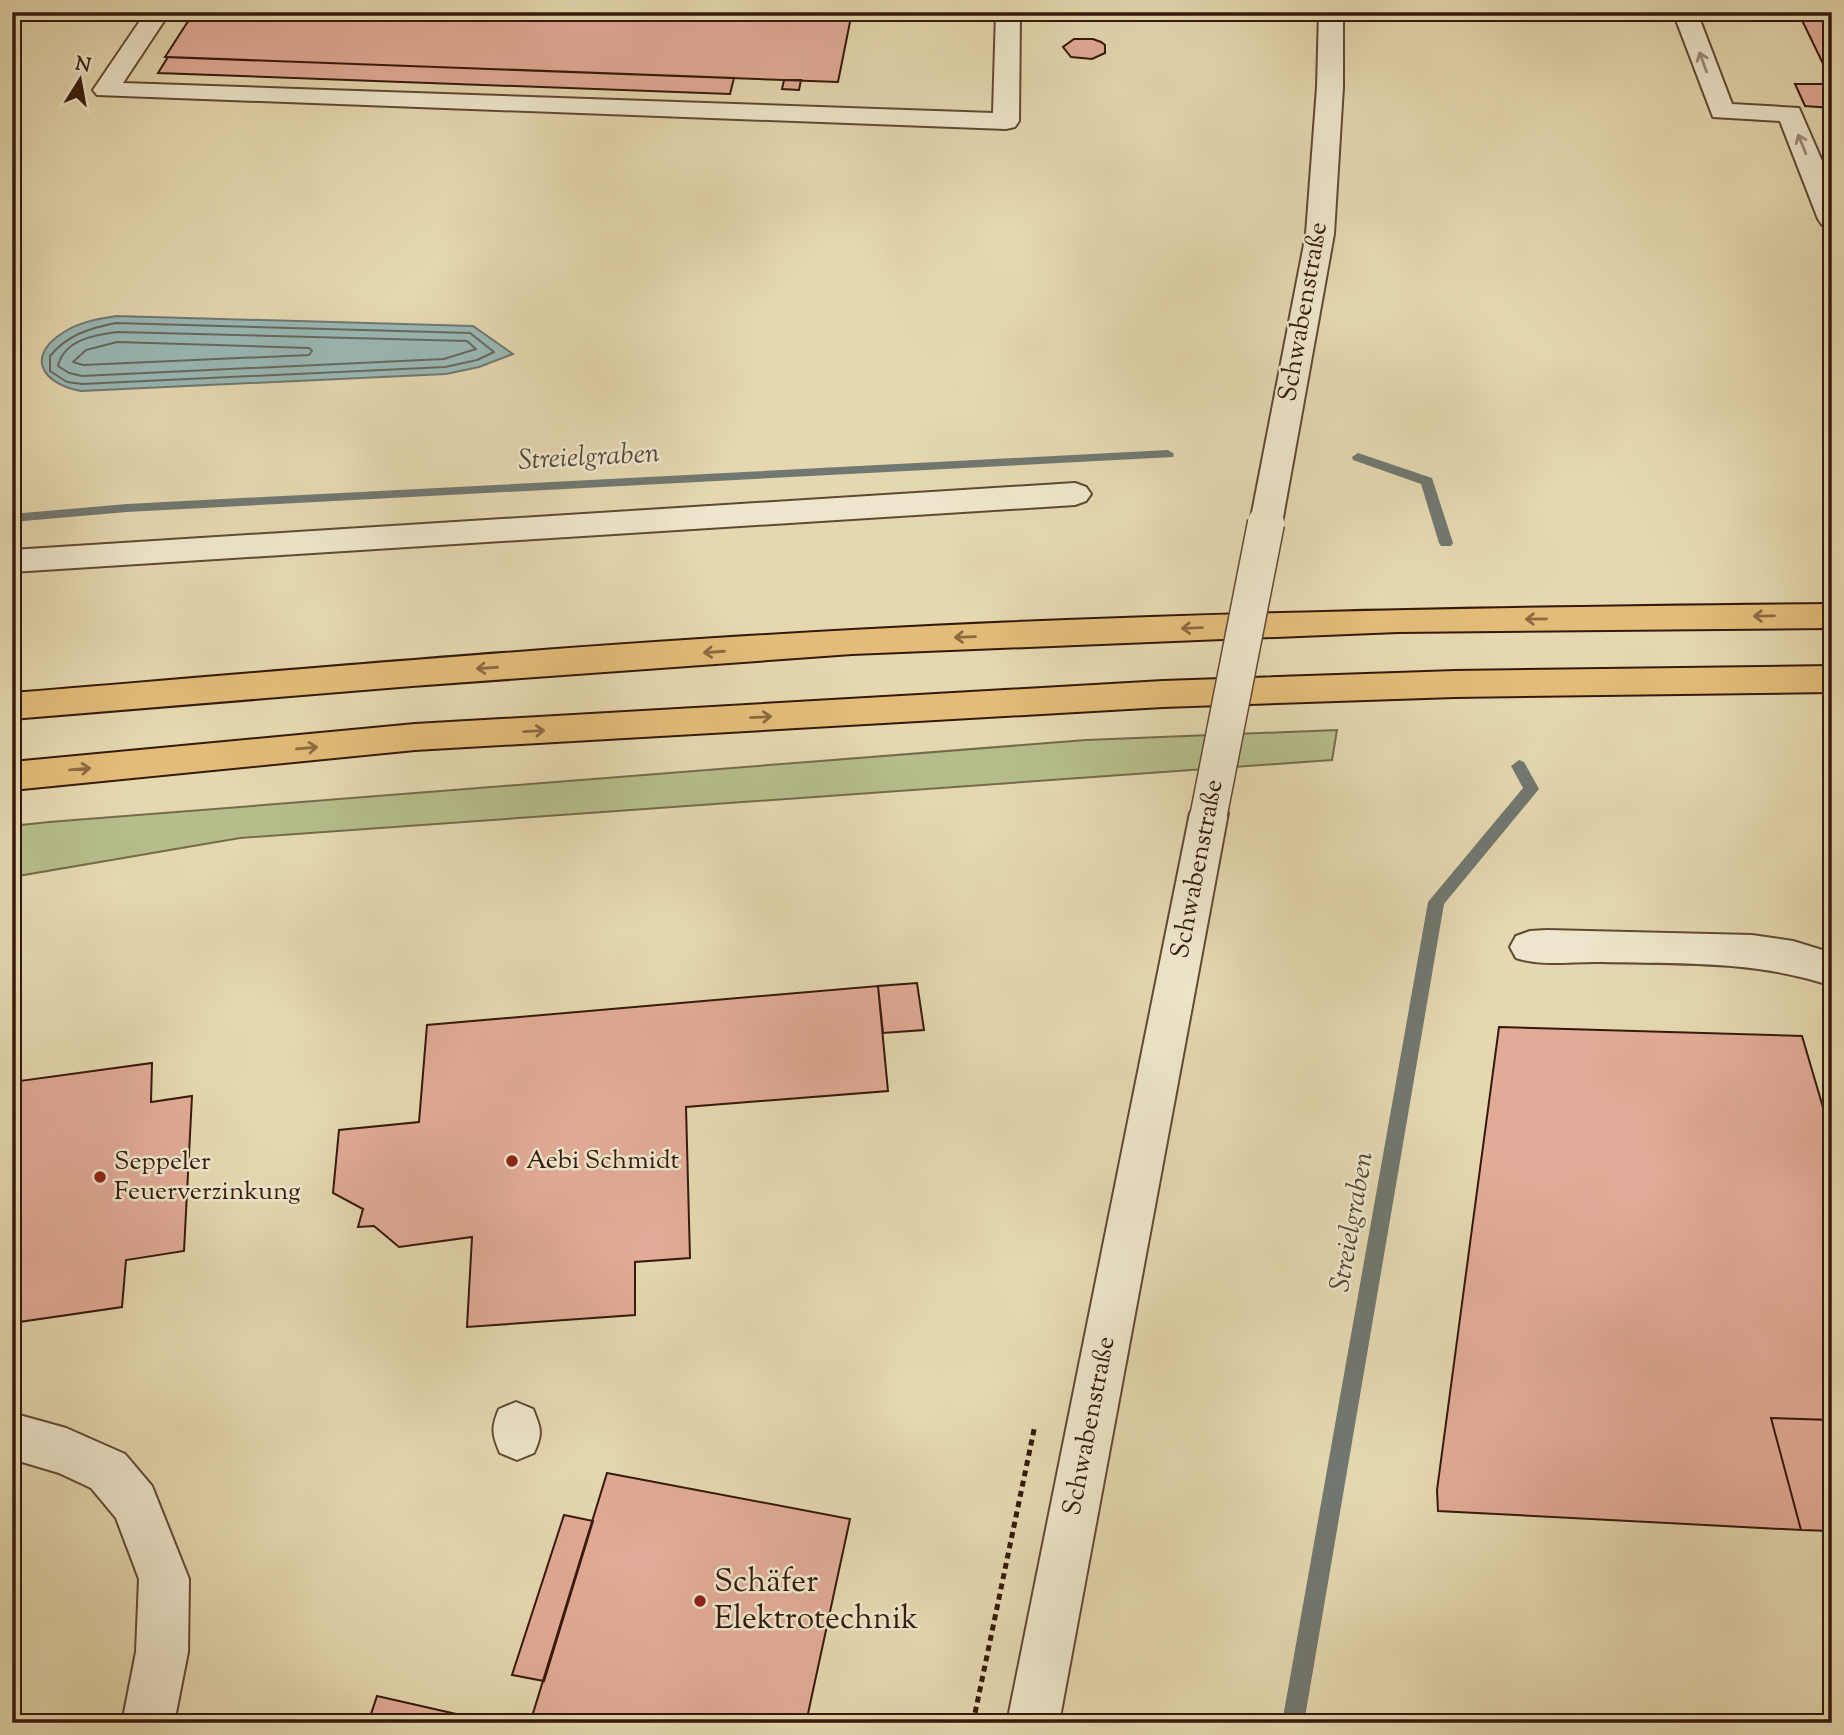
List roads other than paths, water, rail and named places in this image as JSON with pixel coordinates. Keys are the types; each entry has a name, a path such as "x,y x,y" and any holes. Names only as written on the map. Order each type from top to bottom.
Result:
{"highway":[{"path":"12,706 412,673 852,642 1398,620 1832,615"},
{"path":"12,775 415,737 1163,694 1455,684 1832,680"}],"street":[{"path":"158,12 106,90 1006,121 1009,12"},
{"name":"Schwabenstraße","path":"1033,1723 1320,234 1330,87 1331,12"},
{"path":"1685,12 1721,111 1790,114 1832,219"},
{"path":"12,561 1075,494"},
{"path":"1530,947 1568,945 1741,950 1815,962 1832,970"},
{"path":"12,1436 66,1451 108,1471 135,1503 164,1579 162,1652 148,1723"}],"water":[{"path":"116,316 473,326 513,354 479,367 446,374 81,391 48,376 42,360 44,351 52,341 76,326"}],"waterway":[{"name":"Streielgraben","path":"12,518 127,508 1168,454"},
{"name":"Streielgraben","path":"1358,457 1427,481 1446,543"},
{"name":"Streielgraben","path":"1293,1723 1436,902 1531,789 1519,766"}],"place":[{"name":"Aebi Schmidt","path":"512,1161"},
{"name":"Seppeler Feuerverzinkung","path":"100,1177"},
{"name":"Schäfer Elektrotechnik","path":"700,1601"}]}
